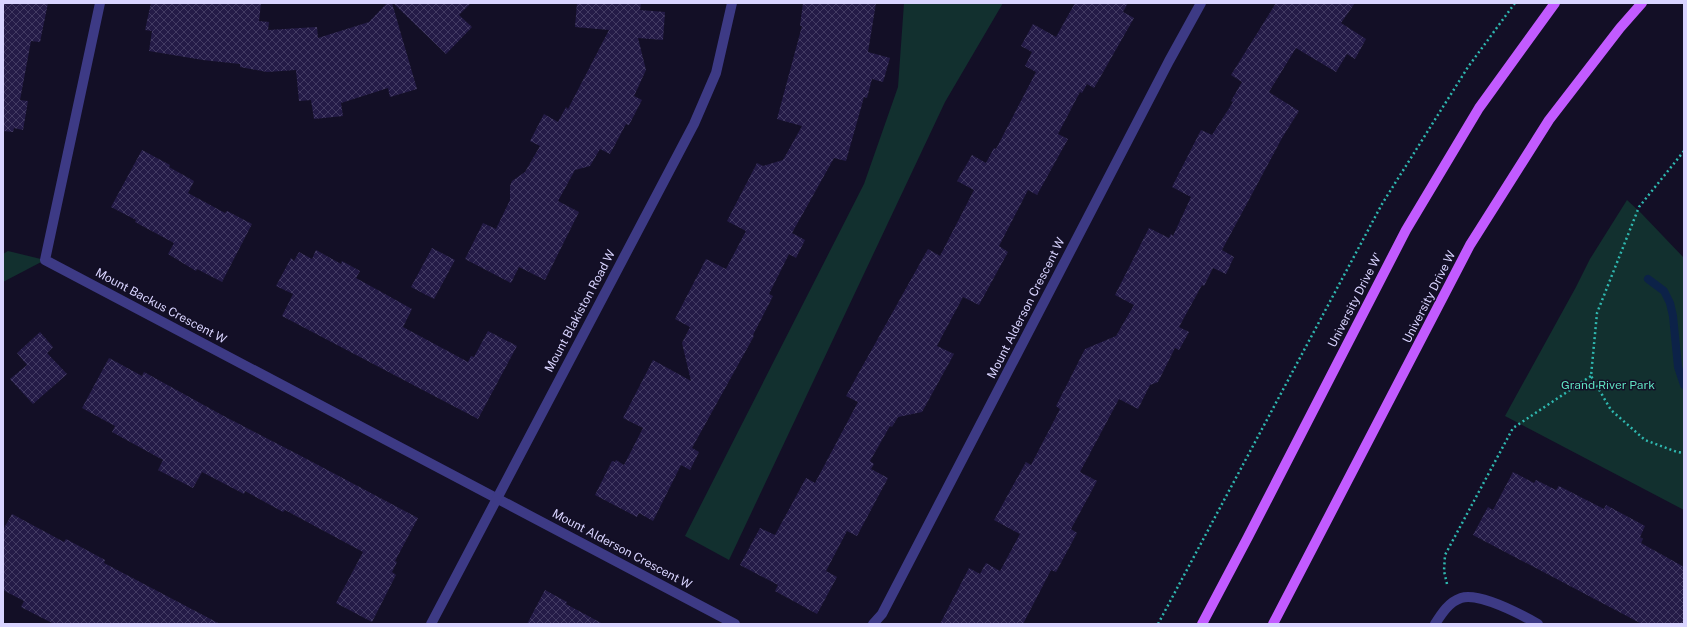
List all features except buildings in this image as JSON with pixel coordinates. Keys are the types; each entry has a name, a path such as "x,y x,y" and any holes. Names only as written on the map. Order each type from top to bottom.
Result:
{"main road":[{"name":"University Drive W'","path":"1202,624 1406,230 1479,108 1555,3"},
{"name":"University Drive W","path":"1273,624 1470,245 1549,120 1620,28 1642,3"},
{"path":"1208,624 1248,537"}],"street":[{"name":"Mount Backus Crescent W","path":"100,3 45,260 497,497"},
{"name":"Mount Blakiston Road W","path":"431,624 694,124 716,73 732,3"},
{"name":"Mount Alderson Crescent W","path":"873,624 882,614 1169,61 1201,3"},
{"name":"Mount Alderson Crescent W","path":"497,497 734,624"},
{"path":"1435,624 1451,603 1463,597 1476,598 1490,602 1516,612 1538,624"}],"path":[{"path":"1158,624 1382,204 1468,67 1515,3"},
{"path":"1684,151 1639,207 1597,313 1591,376 1611,410 1645,440 1677,452 1684,453"},
{"path":"1451,603 1444,571 1445,555 1513,428 1591,376"}],"green space":[{"path":"904,3 1003,3 945,102 729,560 685,536 864,184 898,87"},
{"name":"Grand River Park","path":"1627,200 1684,258 1684,510 1505,416 1590,259"},
{"path":"8,251 45,260 3,282 3,254"}],"waterway":[{"path":"1648,279 1664,291 1670,303 1673,316 1678,367 1684,385"}]}
